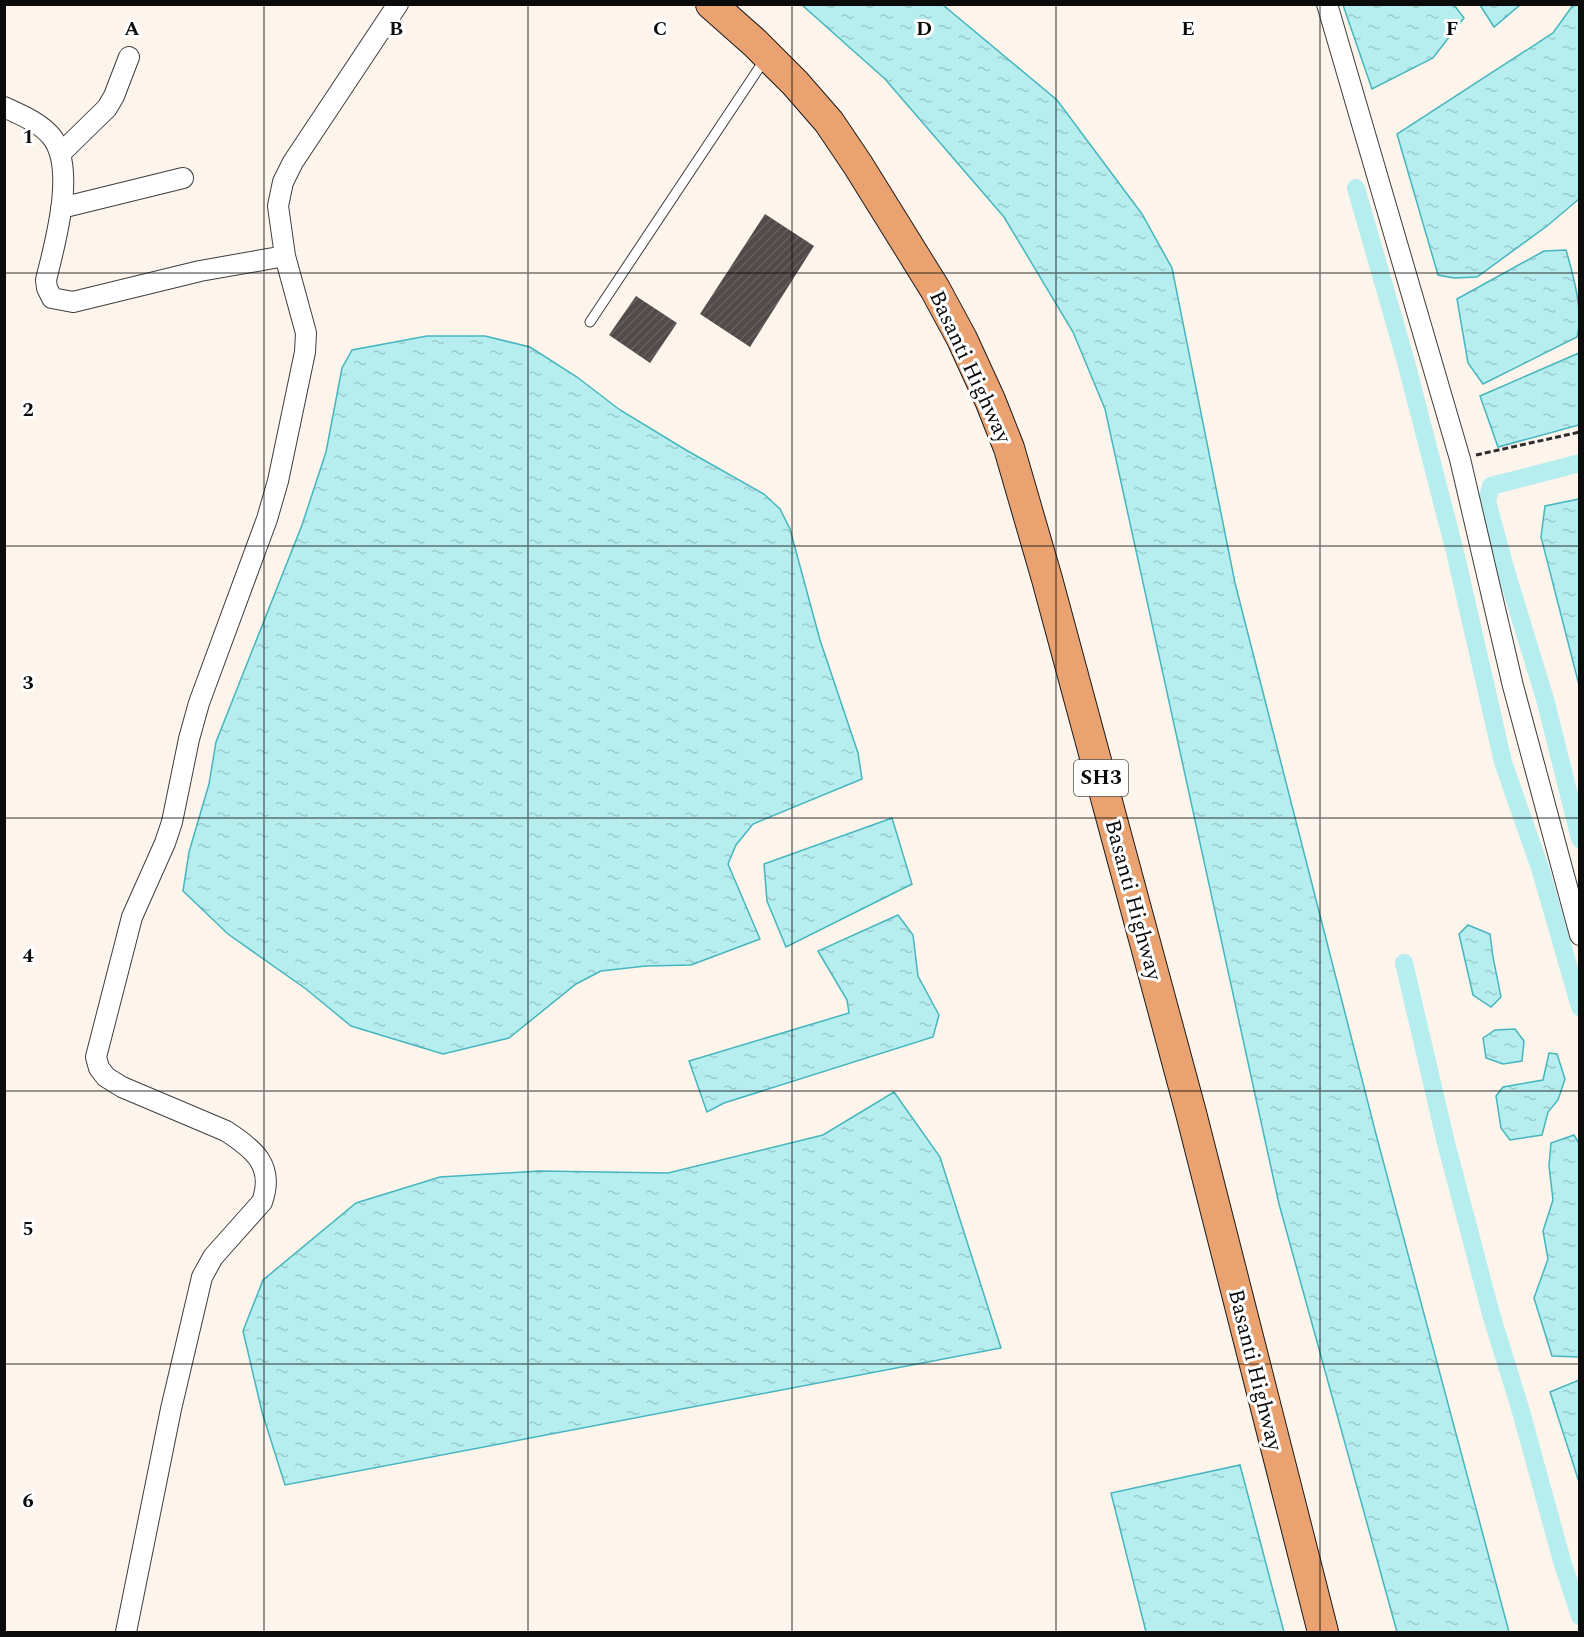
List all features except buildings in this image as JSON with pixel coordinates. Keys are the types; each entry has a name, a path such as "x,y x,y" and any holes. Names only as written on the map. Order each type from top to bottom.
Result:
{"main road":[{"name":"Basanti Highway","path":"711,4 767,55 829,122 894,220 962,339 1009,448 1047,579 1188,1102 1323,1632"}],"street":[{"path":"126,1632 171,1410 202,1277 213,1257 262,1202 267,1179 262,1164 254,1152 239,1139 226,1131 122,1087 106,1077 99,1068 96,1057 132,917 172,822 198,702 261,537 278,481 305,352 306,333 285,256 278,206 293,162 398,4"},
{"path":"1327,4 1460,459 1514,686 1580,935"},
{"path":"61,153 107,108 129,57"},
{"path":"4,107 38,124 52,136 61,153 64,192 46,280 52,298 73,302 200,272 285,256"},
{"path":"61,208 183,178"}],"lane":[{"path":"590,322 767,55"}],"path":[{"path":"1460,459 1580,432"}],"water":[{"path":"802,5 943,5 1057,100 1142,214 1172,268 1235,583 1377,1138 1509,1632 1397,1632 1279,1204 1105,409 1073,332 1004,217 885,79"},
{"path":"1343,5 1454,5 1464,18 1433,58 1372,89"},
{"path":"1480,5 1520,5 1494,27"},
{"path":"1573,5 1580,5 1579,199 1547,226 1477,277 1454,278 1438,275 1397,134 1553,33"},
{"path":"1566,250 1578,305 1577,337 1483,384 1468,363 1457,299 1544,251"},
{"path":"427,336 485,336 530,347 577,377 620,410 764,494 780,509 790,529 820,640 858,753 862,779 753,824 736,845 728,864 760,939 691,965 646,966 601,971 576,984 509,1038 443,1054 351,1026 306,989 228,934 183,891 189,852 209,784 216,742 302,525 326,452 342,368 352,350"},
{"path":"1579,353 1579,425 1498,447 1480,396"},
{"path":"1580,499 1579,685 1541,537 1545,506"},
{"path":"892,818 912,884 786,947 767,901 764,864"},
{"path":"898,915 913,935 918,976 939,1015 933,1037 724,1103 707,1112 689,1061 849,1013 847,1000 818,951"},
{"path":"1468,925 1490,934 1501,997 1491,1007 1473,995 1459,934"},
{"path":"1515,1029 1524,1041 1522,1061 1503,1064 1486,1058 1483,1038 1495,1030"},
{"path":"1549,1053 1557,1054 1565,1079 1558,1100 1548,1112 1542,1135 1510,1140 1501,1128 1496,1096 1503,1087 1543,1080"},
{"path":"894,1092 940,1157 1001,1348 285,1485 262,1412 243,1331 263,1280 356,1203 440,1177 539,1171 668,1173 823,1135"},
{"path":"1574,1135 1580,1145 1579,1357 1552,1356 1534,1298 1548,1259 1543,1231 1553,1200 1549,1166 1551,1143"},
{"path":"1579,1380 1579,1482 1550,1392"},
{"path":"1240,1465 1284,1632 1146,1632 1111,1493"}],"waterway":[{"path":"1356,188 1406,362 1455,552 1503,762 1540,868 1580,1007"},
{"path":"1580,463 1491,486 1487,501 1545,699 1580,839"},
{"path":"1404,963 1446,1143 1491,1314 1580,1616"}]}
